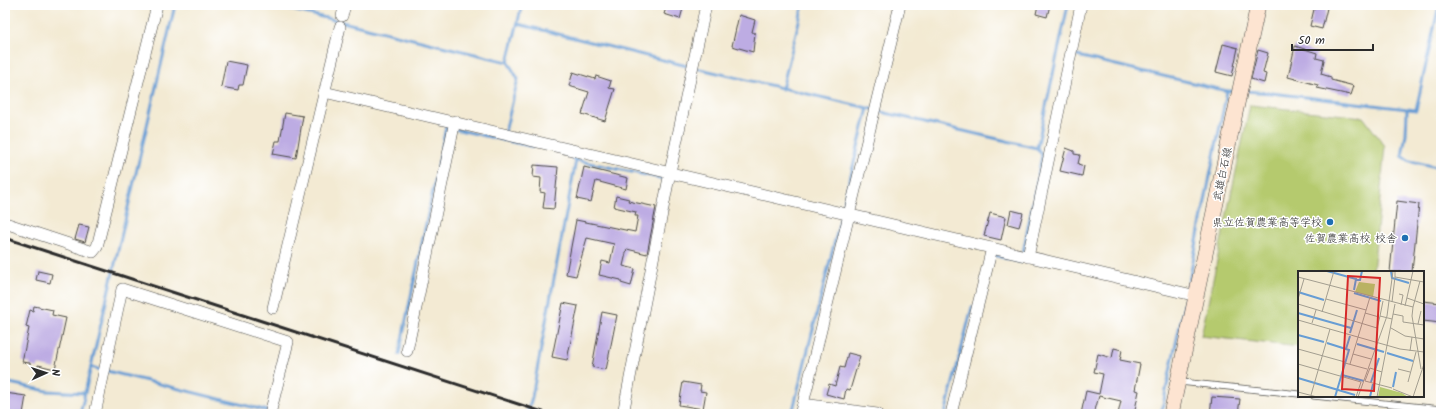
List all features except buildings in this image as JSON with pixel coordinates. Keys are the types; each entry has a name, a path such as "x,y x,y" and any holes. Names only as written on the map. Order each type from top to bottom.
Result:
{"main road":[{"name":"武雄白石線","path":"1171,414 1180,382 1190,295 1258,5"}],"street":[{"path":"5,223 93,252 97,247 157,5"},
{"path":"273,308 345,5"},
{"path":"623,414 670,172 706,5"},
{"path":"876,414 802,409 844,214 875,110 900,5"},
{"path":"1024,256 1081,5"},
{"path":"324,92 454,126 504,133 670,172 844,214 991,252 1024,256 1190,295"},
{"path":"407,351 454,126"},
{"path":"951,414 991,252"},
{"path":"95,414 122,289 288,342 271,411"}],"lane":[{"path":"1180,382 1298,394"},
{"path":"1324,397 1441,409"}],"green space":[{"path":"1250,105 1363,117 1385,146 1373,271 1298,271 1298,347 1201,336"}],"waterway":[{"path":"80,414 175,5"},
{"path":"272,5 508,62 522,5"},
{"path":"782,89 803,5"},
{"path":"877,111 1037,148 1068,5"},
{"path":"1245,91 1416,110 1439,5"},
{"path":"518,24 683,65 872,109"},
{"path":"1073,55 1227,91"},
{"path":"505,132 518,79 508,62"},
{"path":"1187,291 1227,91 1235,91"},
{"path":"842,210 868,108"},
{"path":"1407,111 1406,134 1402,156 1410,161 1441,168"},
{"path":"399,354 446,127 503,140"},
{"path":"503,138 503,140 534,147"},
{"path":"1023,253 1042,155 1037,148"},
{"path":"565,154 576,160"},
{"path":"527,414 532,397 576,160 664,179"},
{"path":"792,414 841,216"},
{"path":"993,255 1021,262 1021,258"},
{"path":"1161,414 1186,296"},
{"path":"945,414 972,307"},
{"path":"91,367 101,370"},
{"path":"107,371 280,414"},
{"path":"5,382 47,391 85,393"}],"railway":[{"path":"5,238 549,414"}],"place":[{"name":"県立佐賀農業高等学校","path":"1330,222"},
{"name":"佐賀農業高校 校舎","path":"1405,238"}]}
